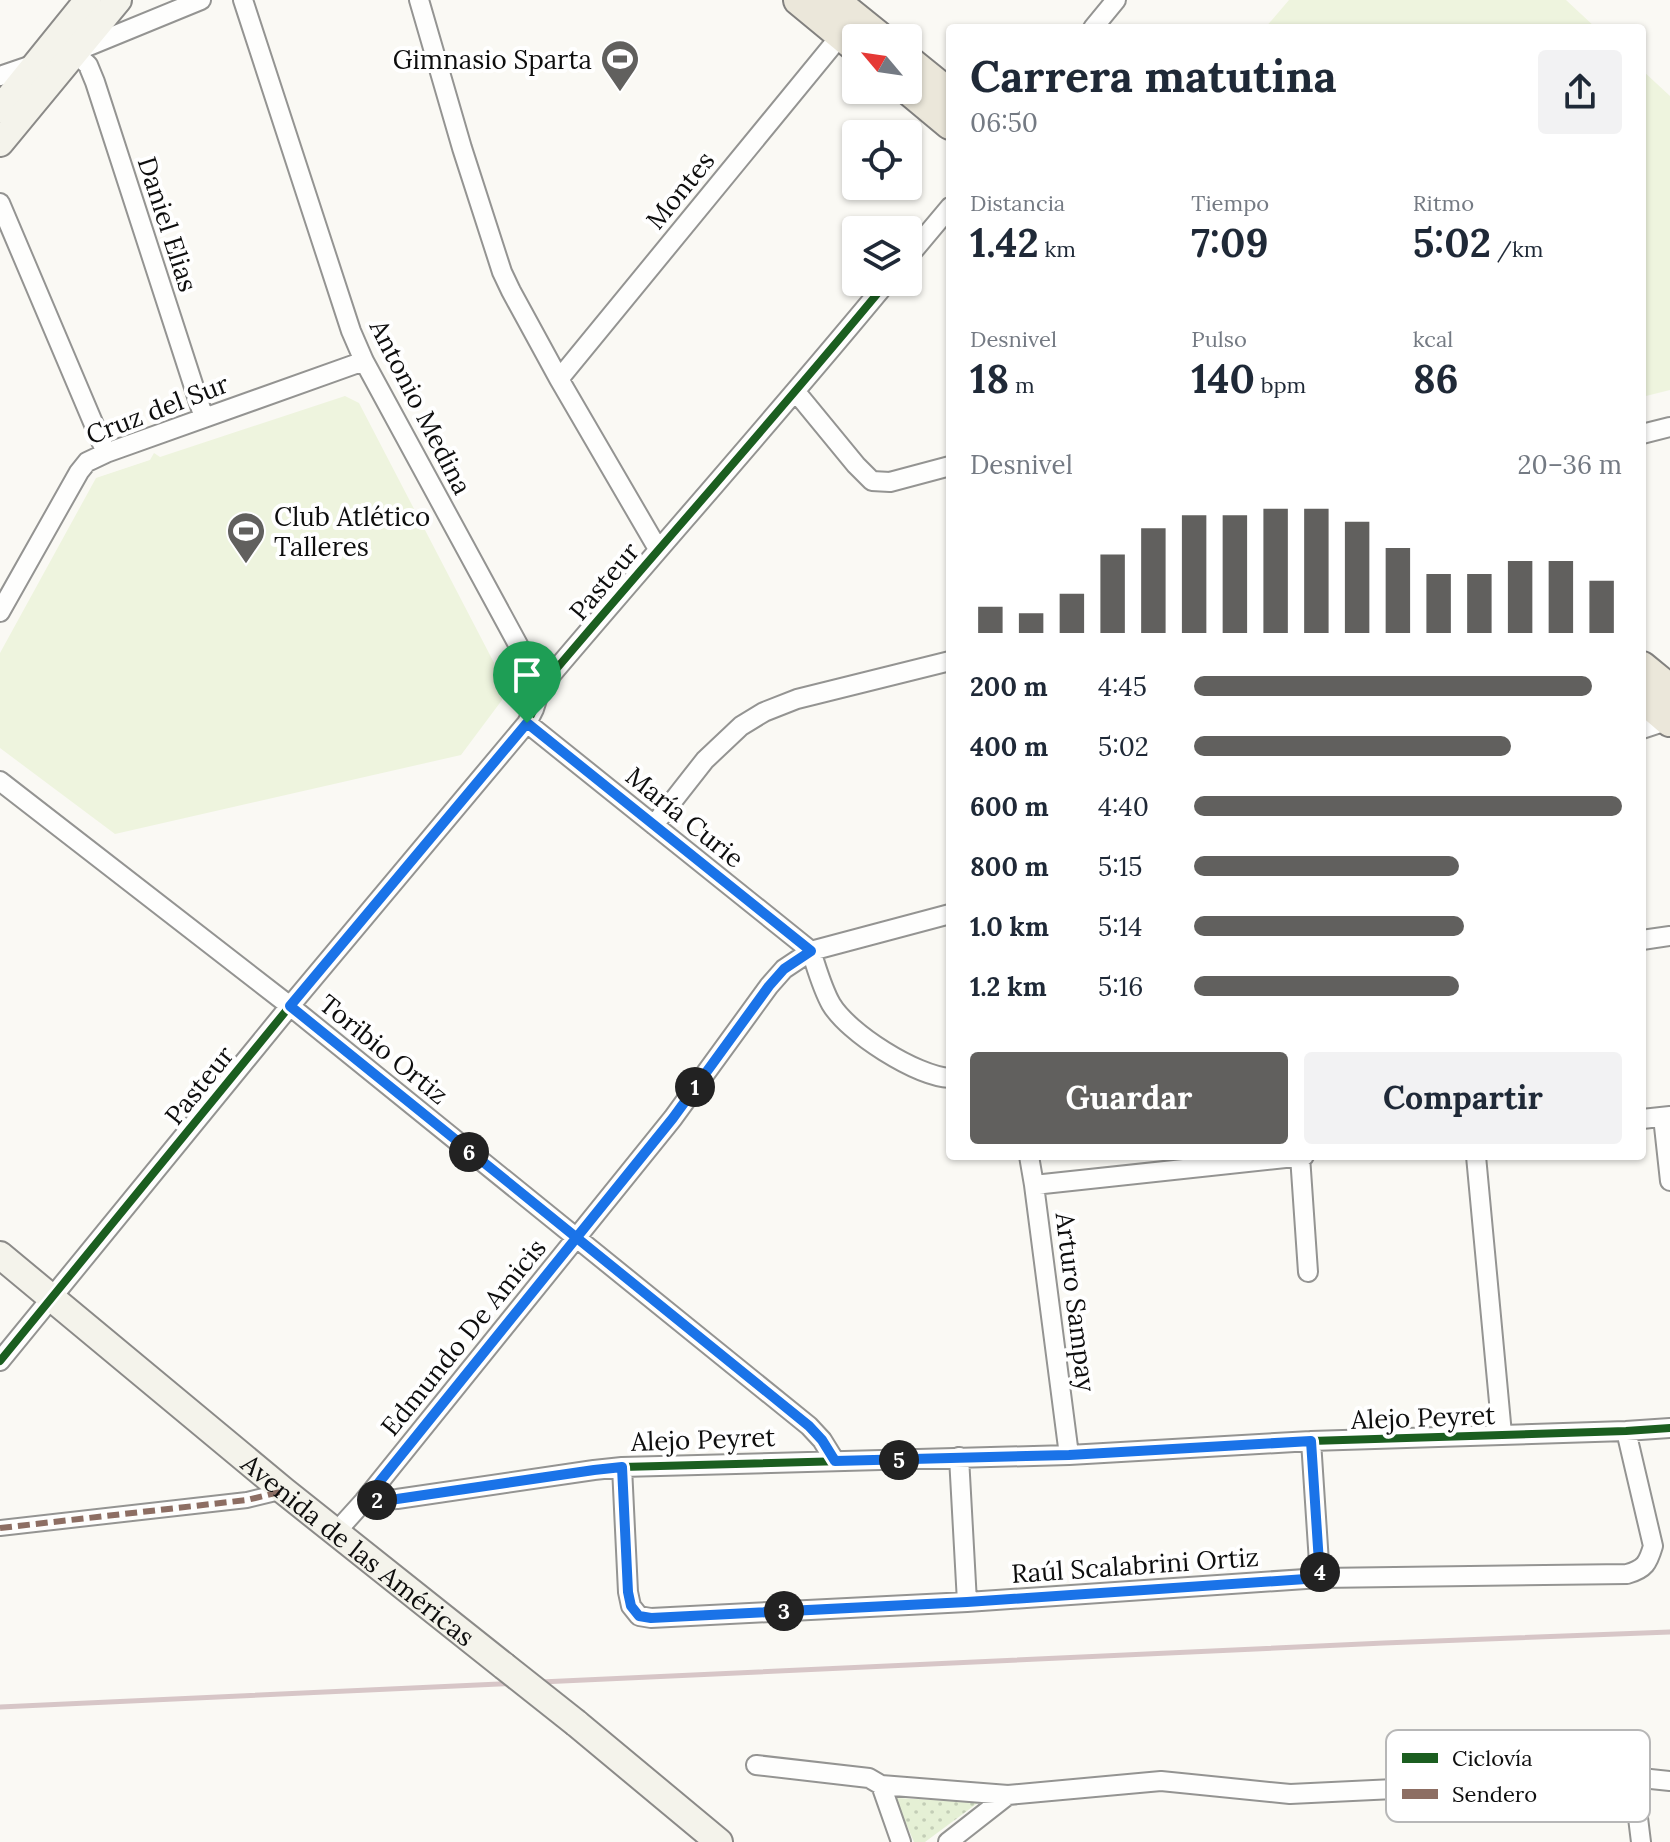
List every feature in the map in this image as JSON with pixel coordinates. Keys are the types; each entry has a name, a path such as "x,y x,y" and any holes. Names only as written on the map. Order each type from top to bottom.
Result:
{"main road":[{"path":"0,109 88,0"},
{"path":"0,143 118,0"},
{"path":"799,0 842,36"},
{"path":"833,0 863,24"},
{"path":"922,72 946,92"},
{"path":"922,101 946,121"},
{"path":"1646,670 1670,690"},
{"path":"1646,700 1670,721"},
{"name":"Avenida de las Américas","path":"0,1255 284,1491 576,1723 712,1840"}],"street":[{"path":"0,76 74,52 201,0"},
{"name":"Antonio Medina","path":"243,0 351,331 364,361 541,687"},
{"path":"419,0 502,272 559,379 658,549"},
{"path":"1096,24 1110,2"},
{"name":"Montes","path":"559,379 842,48"},
{"name":"Daniel Elias","path":"74,52 88,65 95,82 204,418"},
{"path":"0,203 106,453"},
{"path":"922,240 946,212"},
{"name":"Pasteur","path":"0,1361 290,1006 527,723 541,687 875,296"},
{"name":"Cruz del Sur","path":"0,612 87,462 364,361"},
{"path":"796,392 872,481 890,482 946,467"},
{"path":"1646,433 1670,427"},
{"path":"654,825 705,760 741,726 764,712 797,699 946,662"},
{"path":"1646,728 1670,721"},
{"name":"María Curie","path":"527,723 811,951"},
{"name":"Toribio Ortiz","path":"0,781 290,1006 695,1332 809,1426 835,1461"},
{"name":"Edmundo De Amicis","path":"336,1532 673,1118 784,969 811,951 946,915"},
{"path":"1646,939 1670,936"},
{"path":"811,951 831,1003 842,1018 904,1064 946,1077"},
{"path":"1646,1118 1666,1116 1670,1181"},
{"name":"Arturo Sampay","path":"1030,1160 1069,1455"},
{"path":"1034,1185 1265,1160"},
{"path":"1302,1160 1308,1272"},
{"path":"1476,1160 1502,1434"},
{"name":"Alejo Peyret","path":"364,1501 622,1467 1069,1455 1311,1441 1670,1428"},
{"name":"Raúl Scalabrini Ortiz","path":"622,1467 628,1592 631,1606 639,1616 651,1618 967,1602 1320,1578 1627,1574 1638,1571 1649,1561 1653,1546 1626,1431"},
{"path":"1311,1441 1320,1578"},
{"path":"959,1457 967,1602"},
{"path":"0,1528 247,1500 284,1491"},
{"path":"756,1765 869,1778 881,1785 1008,1795 1161,1781 1290,1794 1386,1789"},
{"path":"1650,1779 1670,1781"},
{"path":"881,1785 901,1842"},
{"path":"948,1842 1008,1795"},
{"path":"1639,1822 1641,1842"}],"green space":[{"path":"1289,0 1566,0 1592,24 1268,24"},
{"path":"1646,74 1670,96 1670,390 1646,396"},
{"name":"Club Atlético Talleres","path":"345,396 359,403 504,682 502,700 461,755 115,834 0,748 0,653 96,478 150,460 154,453 160,457"},
{"path":"895,1798 979,1802 925,1842 914,1842"}],"railway":[{"path":"0,1707 1670,1632"}],"marked path":[{"path":"0,1528 247,1500 284,1491"}],"cycle path":[{"path":"0,1361 290,1006 527,723 541,687 875,296"},
{"path":"364,1501 622,1467 1069,1455 1311,1441 1670,1428"}],"place":[{"name":"Gimnasio Sparta","path":"620,93"},
{"name":"Club Atlético Talleres","path":"246,565"}],"route":[{"path":"527,723 290,1006 576,1238 695,1332 809,1426 835,1461 1069,1455 1311,1441 1320,1578 967,1602 651,1618 639,1616 631,1606 628,1592 622,1467 364,1501 576,1238 673,1118 769,986 784,969 811,951 527,723"}]}
